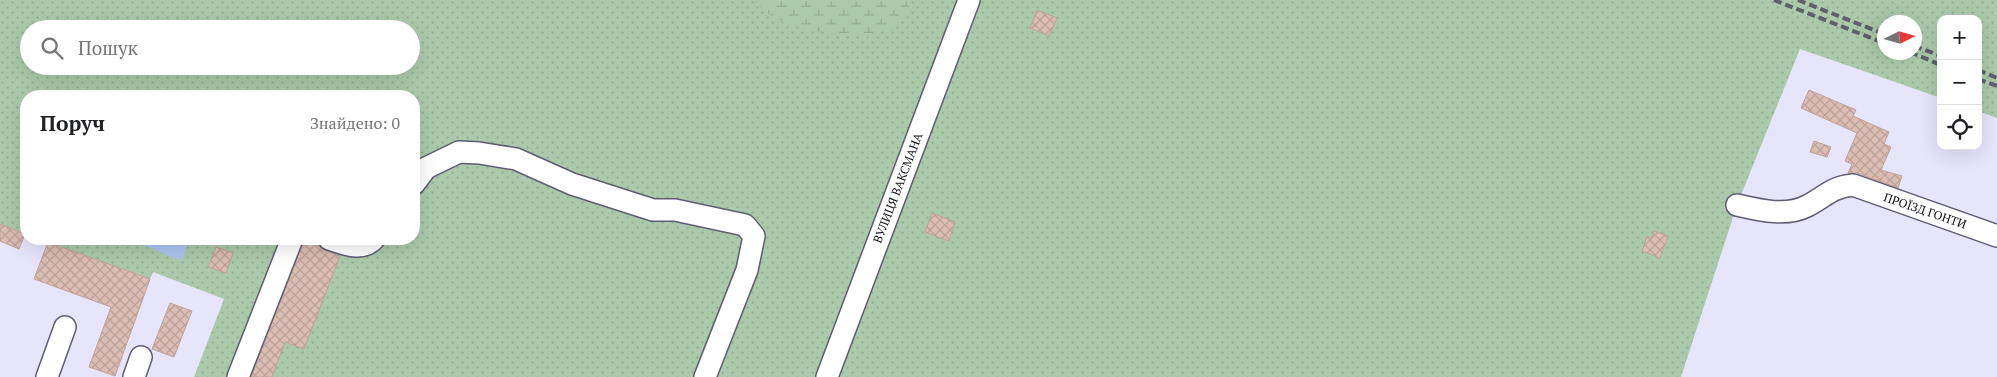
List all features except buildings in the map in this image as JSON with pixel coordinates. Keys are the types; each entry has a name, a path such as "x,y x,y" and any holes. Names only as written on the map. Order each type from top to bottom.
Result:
{"street":[{"name":"ВУЛИЦЯ ВАКСМАНА","path":"827,377 969,0"},
{"path":"420,176 426,168 458,152 516,158 572,184 653,210 675,210 745,225 754,236 750,262 705,377"},
{"name":"ПРОЇЗД ГОНТИ","path":"1737,205 1774,212 1797,210 1807,206 1831,189 1853,185 1997,236"},
{"path":"238,377 290,245"},
{"path":"347,245 353,247 368,245"},
{"path":"47,377 65,327"},
{"path":"134,377 141,357"}],"green space":[{"path":"0,0 1997,0 1997,118 1982,112 1982,15 1937,15 1937,97 1800,49 1737,205 1681,377 194,377 224,299 153,272 150,279 56,245 420,245 420,90 20,90 20,232 0,224"},
{"path":"754,0 911,0 901,22 888,30 873,33 839,34 790,25 771,16"}],"water":[{"path":"143,245 187,245 182,261"}],"railway":[{"path":"1774,0 1877,40"},
{"path":"1798,0 1877,31"},
{"path":"1922,49 1937,55"},
{"path":"1922,57 1937,63"},
{"path":"1982,72 1997,78"},
{"path":"1982,80 1997,86"}]}
